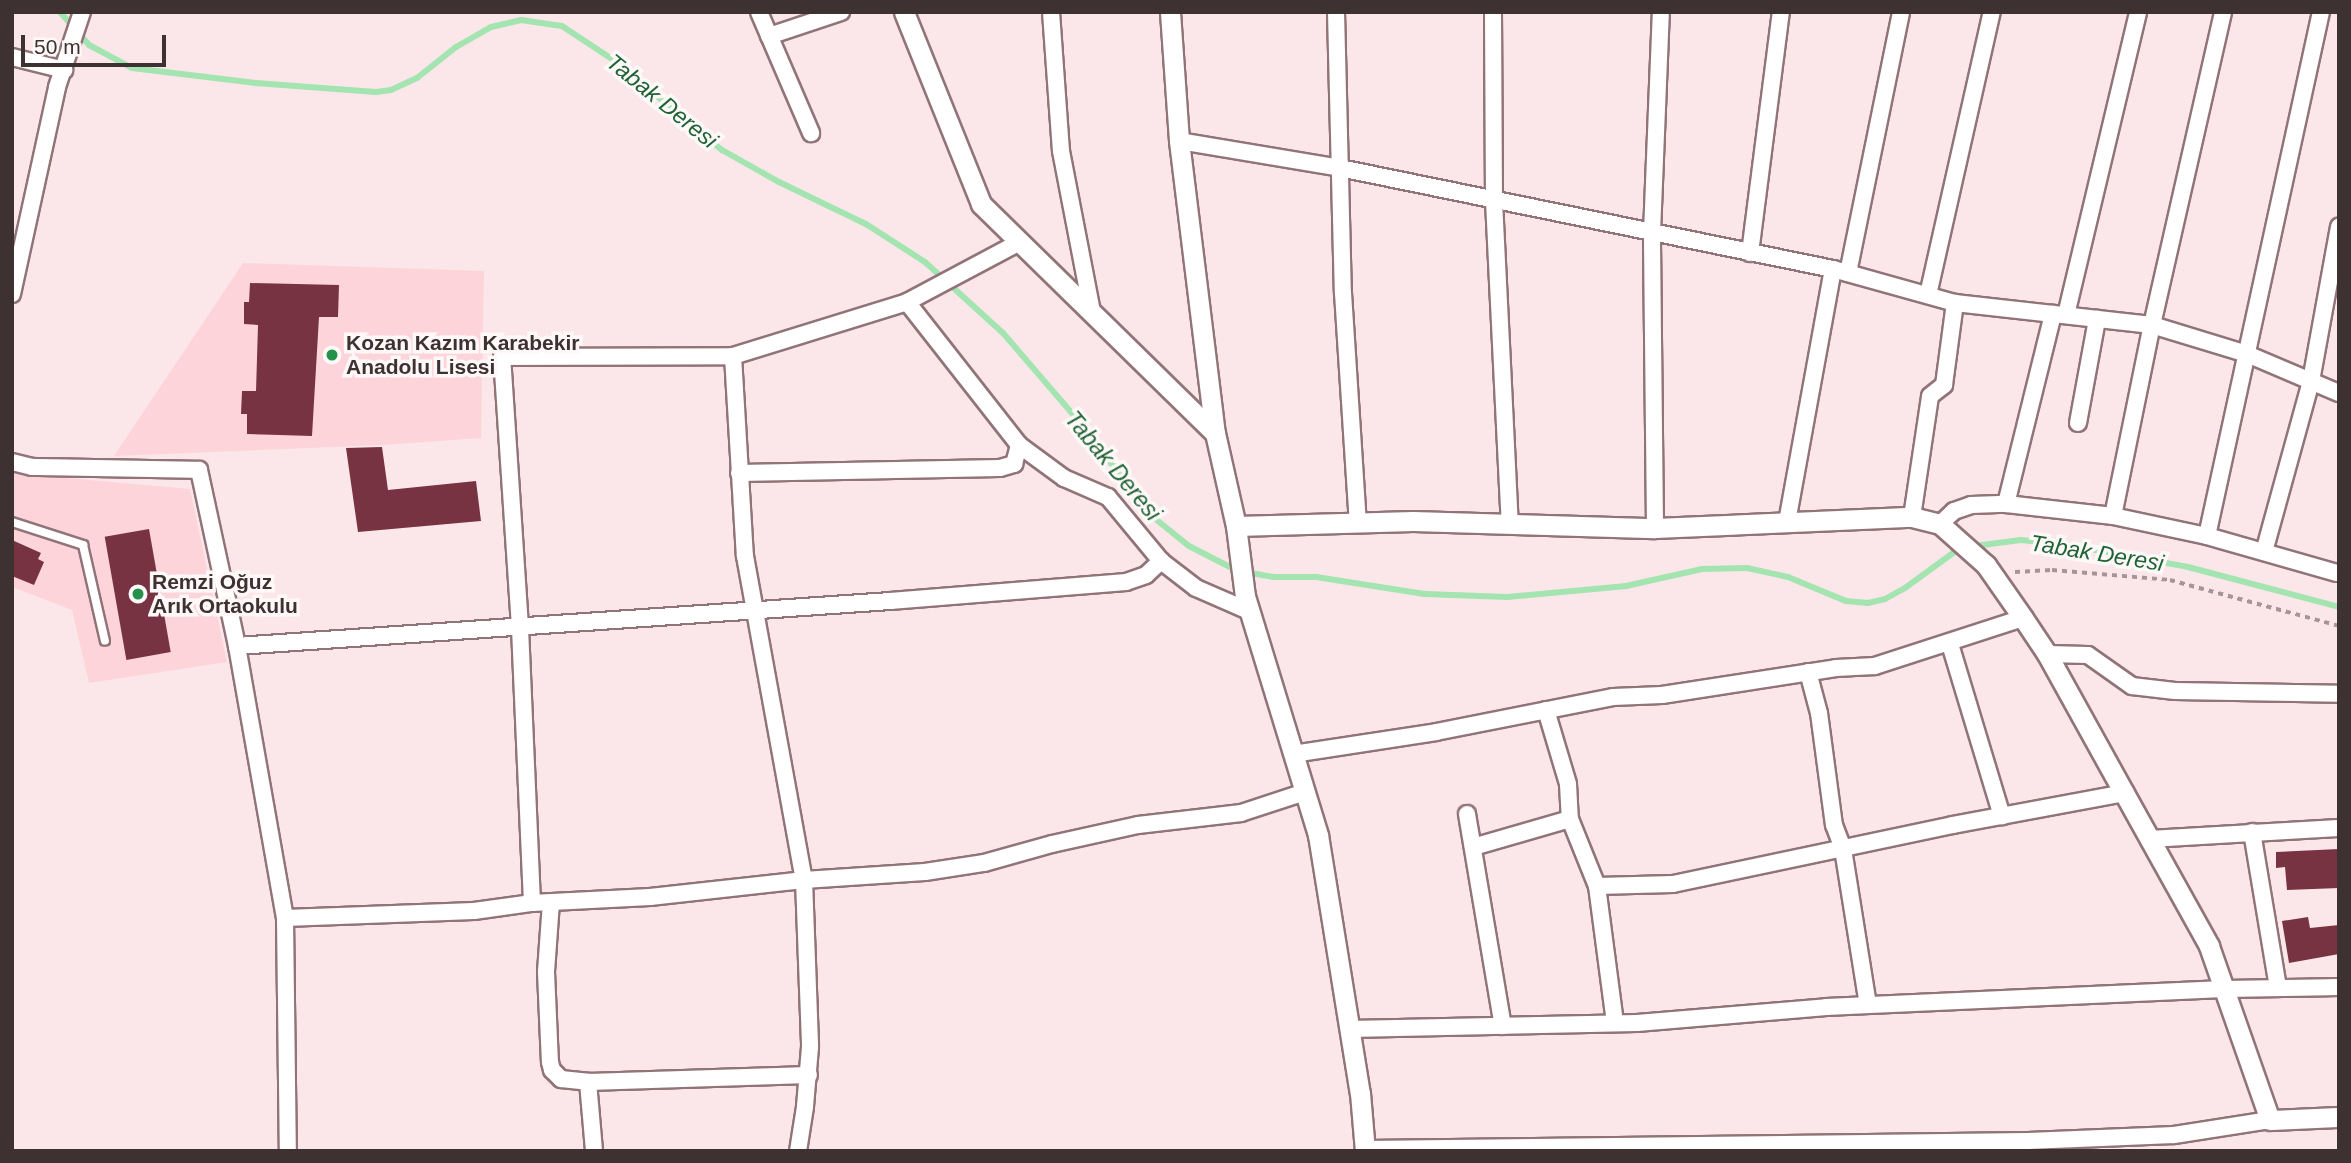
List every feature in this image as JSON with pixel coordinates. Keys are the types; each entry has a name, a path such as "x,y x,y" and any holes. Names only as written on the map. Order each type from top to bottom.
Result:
{"street":[{"path":"759,12 811,133"},
{"path":"769,36 841,12"},
{"path":"904,12 981,204 1214,433"},
{"path":"1051,12 1061,151 1092,312"},
{"path":"1170,12 1179,141 1214,433 1237,535 1247,604 1318,835 1365,1150 2028,1141 2174,1135 2270,1120 2339,1117"},
{"path":"1336,12 1343,293 1358,523"},
{"path":"1493,12 1494,201 1510,524"},
{"path":"1655,528 1652,233 1661,12"},
{"path":"1750,253 1781,12"},
{"path":"1787,522 1840,271 1901,12"},
{"path":"1928,295 1992,12"},
{"path":"2006,504 2059,315 2138,12"},
{"path":"2113,516 2152,324 2223,12"},
{"path":"2207,536 2321,12"},
{"path":"12,294 17,253 57,87 81,16"},
{"path":"12,57 64,70"},
{"path":"1179,141 1340,168 1840,271 1955,303 2152,324 2247,354 2339,393"},
{"path":"2264,552 2311,381 2339,227"},
{"path":"532,903 520,626 502,357 733,356 907,302 1020,242"},
{"path":"907,302 1019,445 1064,478 1108,497 1161,561 1196,588 1247,604"},
{"path":"1912,517 1930,396 1944,385 1955,303"},
{"path":"2078,423 2097,319"},
{"path":"733,356 745,556 757,610 804,880 810,1019 809,1075 798,1151"},
{"path":"739,473 1000,468 1014,464 1019,445"},
{"path":"12,462 32,467 199,470 237,646 285,918 288,1151"},
{"path":"1947,528 1961,507 2006,504 2113,516 2207,536 2337,573"},
{"path":"1237,535 1358,523 1655,528 1912,517 1947,528 1990,571 2047,654 2209,946 2270,1120"},
{"path":"237,646 1126,582 1146,575 1161,561"},
{"path":"1293,754 1436,732 1613,697 1662,695 1808,672 1875,666 1950,644 2023,618"},
{"path":"1950,644 2002,816"},
{"path":"2047,654 2088,655 2132,686 2175,691 2339,694"},
{"path":"1808,672 1819,713 1833,825 1843,849 1868,1005"},
{"path":"1546,710 1568,784 1570,819 1597,886 1615,1023"},
{"path":"285,918 474,911 532,903 650,897 804,880 925,872 984,863 1052,844 1138,825 1241,813 1305,792"},
{"path":"1597,886 1674,884 2124,793"},
{"path":"1467,814 1503,1026"},
{"path":"1473,847 1570,819"},
{"path":"2150,839 2339,828"},
{"path":"2252,832 2278,988"},
{"path":"551,902 546,972 550,1062 552,1070 561,1079 588,1082 809,1075"},
{"path":"1349,1029 1615,1023 1868,1005 2339,986"},
{"path":"588,1082 594,1151"}],"lane":[{"path":"12,522 83,545 105,641"}],"path":[{"path":"1990,571 2052,570 2170,580 2224,592 2339,626"}],"shaded area":[{"name":"Kozan Kazım Karabekir Anadolu Lisesi","path":"243,263 484,271 481,438 383,445 114,456"},
{"path":"12,473 190,489 227,662 89,683 72,610 12,587"}],"building":[{"path":"250,283 339,285 338,317 319,317 312,436 247,434 247,414 241,414 242,391 256,391 258,325 244,324 244,302 249,302"},
{"path":"382,447 388,490 476,481 481,521 358,532 346,448"},
{"name":"Remzi Oğuz Arık Ortaokulu","path":"149,529 171,652 126,660 105,537"},
{"path":"12,540 41,553 38,559 44,562 34,585 12,576"},
{"path":"2339,849 2339,888 2287,890 2285,867 2276,868 2276,852"},
{"path":"2308,917 2310,928 2339,925 2339,954 2289,963 2282,921"}],"waterway":[{"name":"Tabak Deresi","path":"60,12 89,45 132,68 256,83 376,92 391,90 417,78 456,47 491,27 521,20 562,26 615,61 722,150 779,182 866,224 925,262 1003,333 1071,412 1153,517 1189,546 1230,567 1251,573 1273,577 1316,577 1425,594 1507,597 1626,586 1702,569 1747,568 1788,577 1846,601 1868,603 1885,599 1905,588 1953,553 1975,546 2021,540 2062,544 2188,567 2339,607"}],"place":[{"name":"Kozan Kazım Karabekir Anadolu Lisesi","path":"332,355"},
{"name":"Remzi Oğuz Arık Ortaokulu","path":"138,594"}]}
